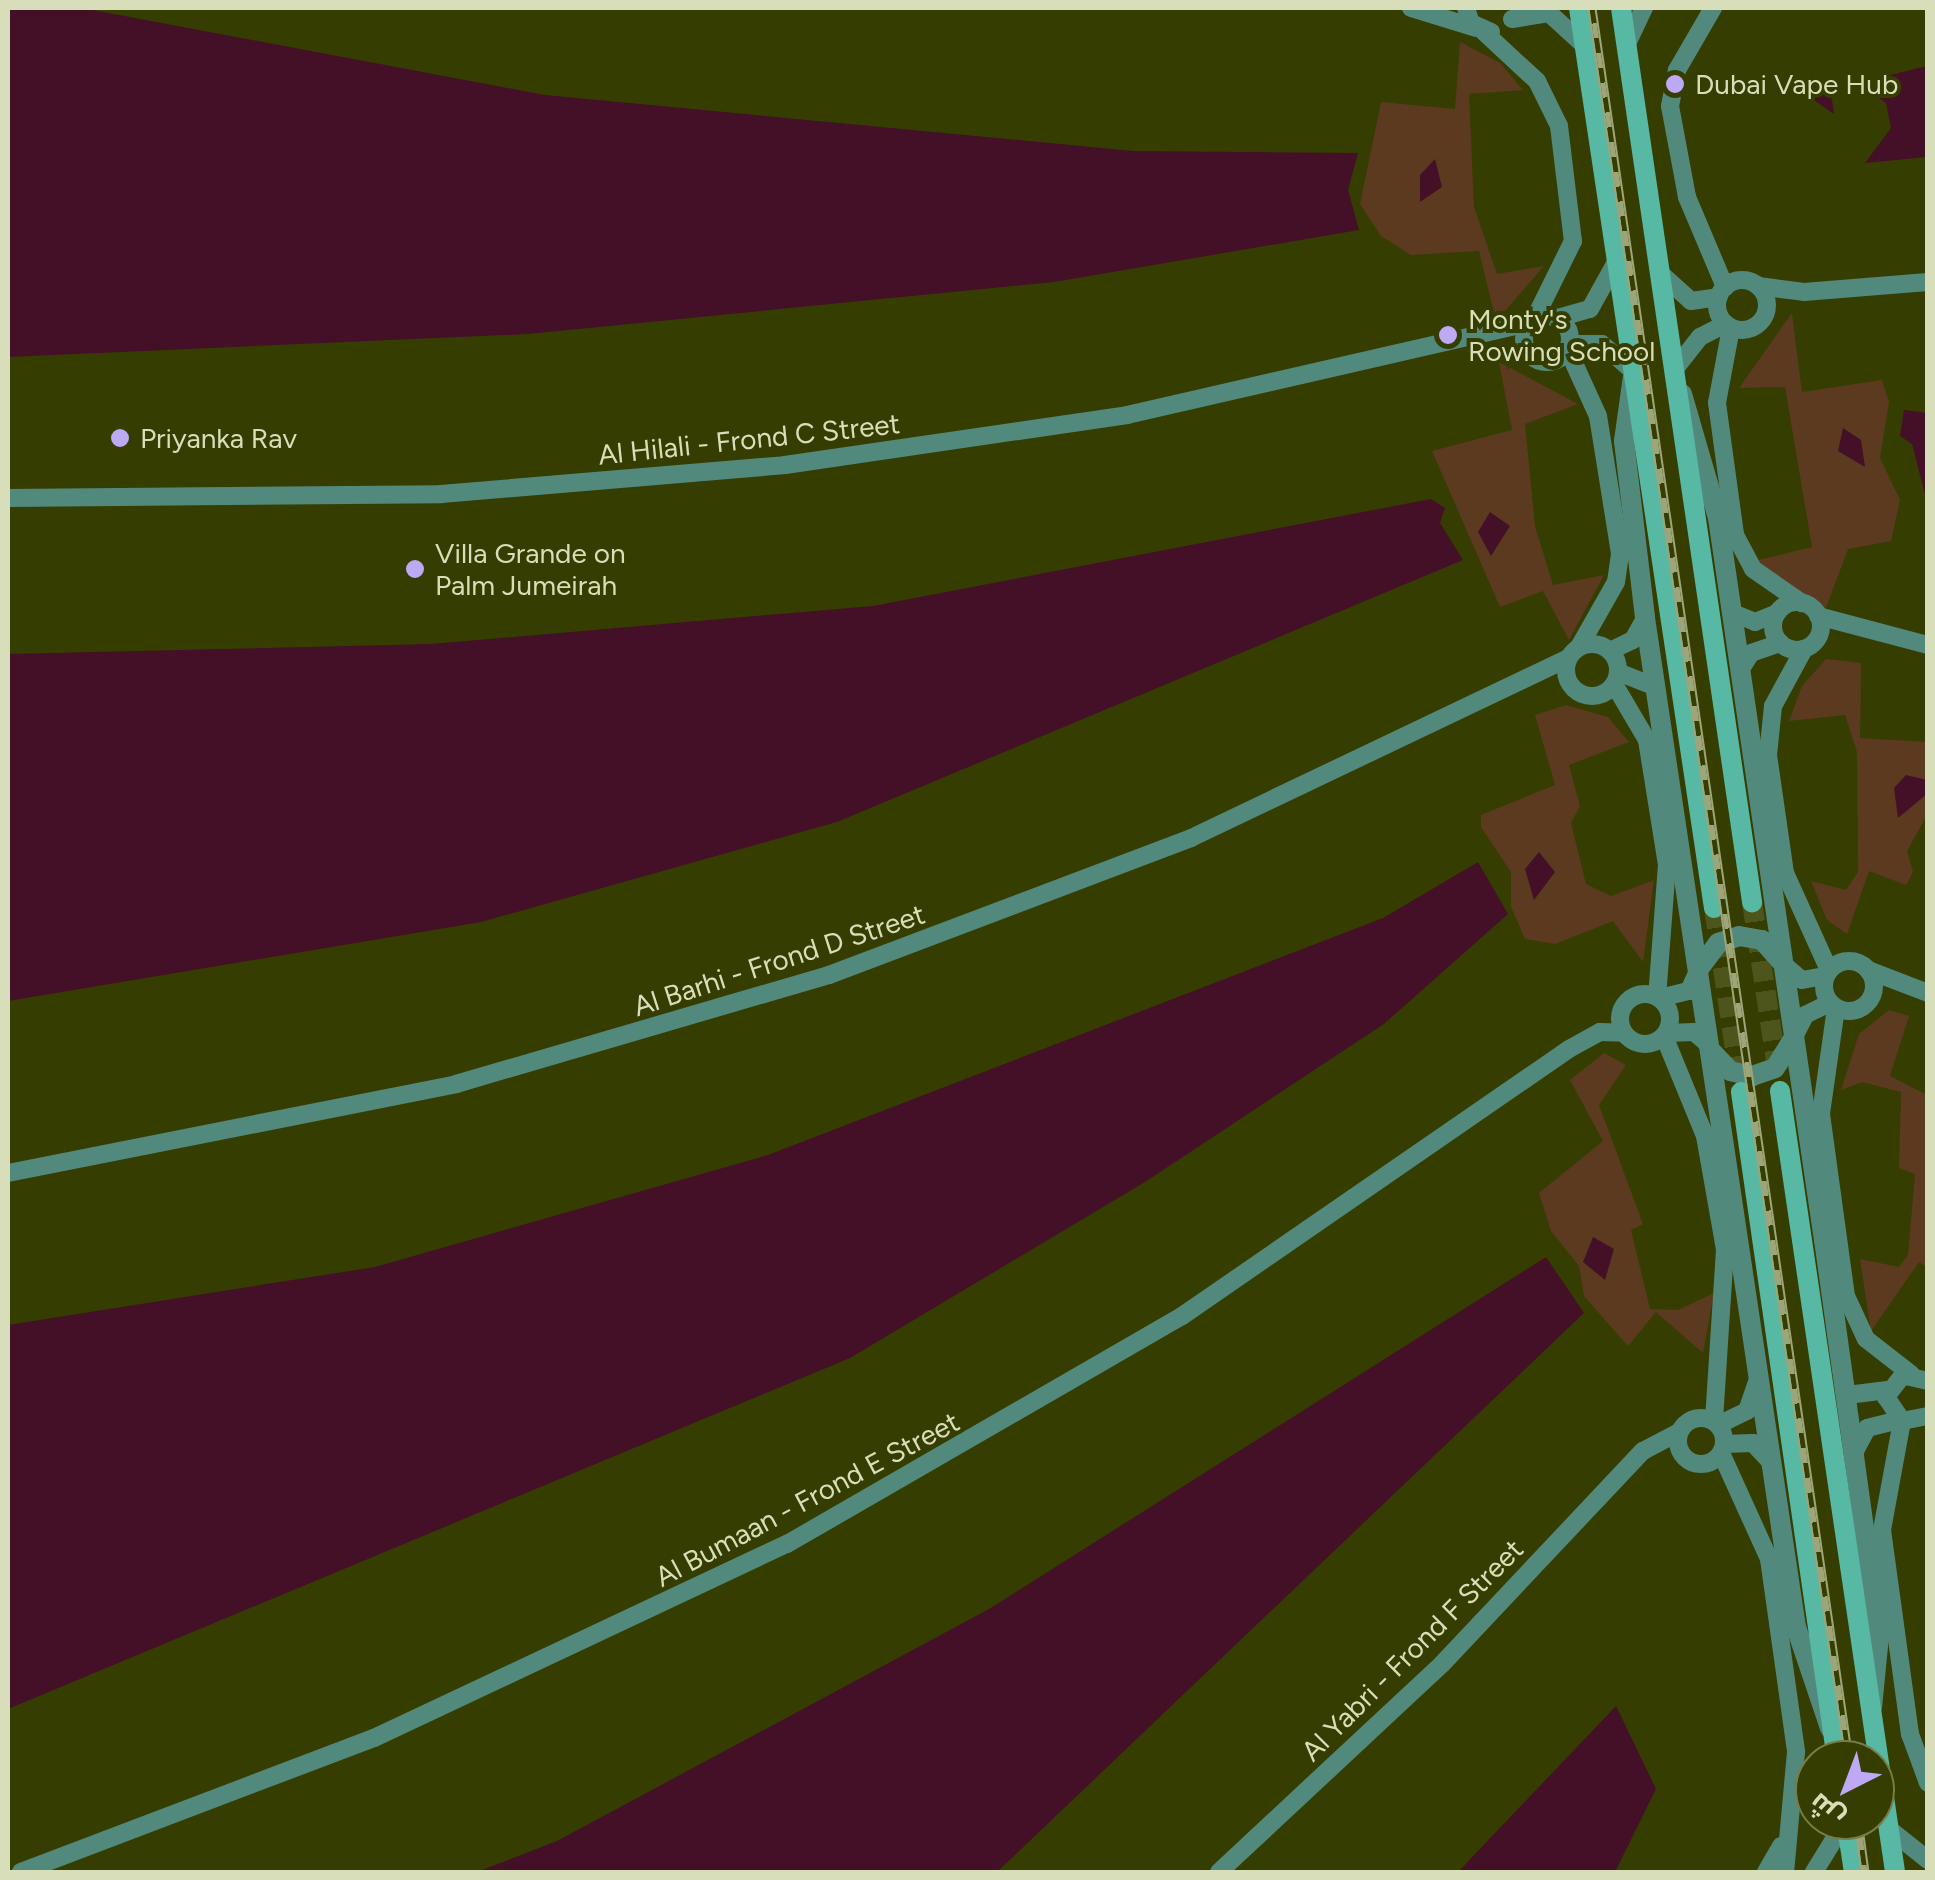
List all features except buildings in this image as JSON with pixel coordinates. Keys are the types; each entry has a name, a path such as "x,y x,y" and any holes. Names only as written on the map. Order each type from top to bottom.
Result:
{"main road":[{"path":"1579,8 1714,908"},
{"path":"1620,8 1752,902"},
{"path":"1780,1091 1875,1740"},
{"path":"1742,1092 1835,1740"},
{"path":"1849,1840 1854,1872"},
{"path":"1890,1840 1895,1872"}],"street":[{"path":"1411,8 1481,30 1512,17 1548,13 1586,47"},
{"path":"1466,8 1481,30 1529,72"},
{"path":"1626,46 1644,8"},
{"path":"1695,38 1696,8"},
{"path":"1713,8 1673,82 1671,118 1686,198 1712,253 1736,288 1766,313"},
{"path":"1512,17 1529,72 1559,126 1574,230 1560,270 1532,322 1529,353"},
{"path":"1557,318 1590,309 1616,262"},
{"path":"1658,266 1680,296 1736,288 1804,292 1928,282"},
{"path":"1560,270 1557,318 1588,390 1620,554 1604,605 1574,652 1569,683 1656,687"},
{"path":"1736,288 1718,413 1735,535 1779,611 1781,682 1770,772 1786,873 1827,974 1833,1005 1834,1044 1822,1128 1846,1296 1877,1351 1901,1420 1901,1456 1883,1540 1910,1734 1928,1783"},
{"path":"1727,364 1766,313 1804,292"},
{"name":"Al Hilali - Frond C Street","path":"8,498 441,494 785,465 1126,415 1486,338 1557,318"},
{"path":"1752,329 1728,326 1700,336 1675,374 1712,489 1784,965 1879,1636 1871,1714"},
{"path":"1486,338 1553,362 1588,390"},
{"path":"1553,362 1569,347 1595,341 1633,372 1624,441 1645,618 1769,1460 1801,1650 1834,1737"},
{"path":"1762,577 1818,616 1856,633 1928,646"},
{"path":"1732,613 1755,622 1802,603"},
{"path":"1604,605 1610,684 1639,721 1668,879 1657,958 1658,998 1674,1072 1710,1155 1726,1265 1714,1372 1716,1424 1740,1495 1767,1547 1795,1735 1783,1841 1786,1872"},
{"path":"1781,682 1809,646 1818,616"},
{"path":"1574,652 1606,649 1633,640 1645,618"},
{"path":"1740,670 1751,653 1782,644 1809,646 1856,633"},
{"name":"Al Barhi - Frond D Street","path":"8,1173 362,1106 755,1000 1119,868 1531,683 1574,652"},
{"name":"Al Barhi - Frond D Street","path":"1531,683 1569,683"},
{"path":"1812,932 1848,961 1923,991"},
{"path":"1630,1000 1682,995 1718,943 1740,936 1771,946 1784,965 1802,980 1827,974 1848,961"},
{"path":"1657,958 1630,1000 1624,1033 1643,1044 1674,1072"},
{"path":"1868,970 1872,997"},
{"path":"1834,1044 1856,1010 1872,997 1923,991"},
{"name":"Al Bumaan - Frond E Street","path":"21,1872 374,1738 787,1544 1182,1316 1557,1056 1630,1000"},
{"path":"1643,1044 1666,1034 1694,1032 1730,1071 1752,1076 1783,1060 1806,1016 1833,1005 1856,1010"},
{"name":"Al Bumaan - Frond E Street","path":"1557,1056 1600,1032 1624,1033"},
{"path":"1877,1351 1919,1377"},
{"path":"1681,1454 1686,1426 1714,1372"},
{"path":"1686,1426 1716,1424 1752,1405 1758,1372"},
{"path":"1846,1395 1919,1377"},
{"path":"1854,1450 1874,1423 1927,1416"},
{"path":"1901,1456 1927,1416"},
{"name":"Al Yabri - Frond F Street","path":"1219,1872 1442,1664 1636,1459 1686,1426"},
{"path":"1700,1464 1722,1449 1753,1444 1769,1460"},
{"path":"1636,1459 1681,1454 1740,1495"},
{"path":"1895,1835 1928,1860"},
{"path":"1814,1872 1834,1840"},
{"path":"1766,1872 1783,1841"}],"shaded area":[{"path":"8,8 82,8 545,95 1133,151 1358,153 1348,190 1359,230 1054,282 528,334 8,357"},
{"path":"1460,42 1500,63 1523,90 1469,94 1474,207 1497,274 1544,266 1496,321 1479,251 1411,255 1381,236 1360,204 1381,102 1455,109"},
{"path":"1927,66 1927,157 1865,163 1891,128 1886,103 1858,83"},
{"path":"1812,75 1830,86 1834,114 1805,94"},
{"path":"1435,159 1442,187 1420,202 1420,175"},
{"path":"1792,313 1802,392 1882,380 1889,402 1880,458 1900,500 1891,541 1848,549 1826,608 1754,561 1812,547 1785,387 1739,388"},
{"path":"1499,362 1578,404 1525,424 1535,526 1553,585 1604,575 1569,640 1543,591 1500,607 1432,451 1512,430"},
{"path":"1904,410 1927,413 1927,502 1912,444 1900,436"},
{"path":"1843,428 1861,440 1865,467 1838,451"},
{"path":"1431,499 1445,508 1440,523 1463,560 837,822 481,922 8,1001 8,654 431,644 873,606"},
{"path":"1490,512 1510,526 1491,556 1478,532"},
{"path":"1826,659 1861,663 1860,738 1927,742 1927,815 1907,851 1913,872 1906,885 1869,871 1847,934 1827,920 1811,881 1846,890 1858,872 1857,752 1845,715 1789,721 1802,686"},
{"path":"1566,705 1608,717 1629,742 1569,765 1580,806 1571,823 1586,884 1611,896 1654,880 1643,962 1613,921 1555,944 1525,939 1511,907 1511,872 1481,827 1481,815 1555,785 1535,715"},
{"path":"1906,775 1927,780 1927,794 1898,818 1894,788"},
{"path":"1539,852 1555,872 1534,900 1525,869"},
{"path":"1478,862 1508,914 1384,1024 1145,1182 850,1358 8,1709 8,1325 375,1267 768,1155 1383,918"},
{"path":"1889,1010 1909,1016 1890,1076 1927,1095 1927,1267 1919,1262 1871,1331 1860,1259 1899,1267 1908,1255 1915,1174 1899,1168 1901,1092 1862,1082 1841,1090 1859,1034"},
{"path":"1604,1053 1626,1065 1599,1105 1643,1224 1631,1230 1650,1309 1678,1310 1714,1293 1703,1353 1656,1312 1628,1346 1584,1296 1579,1266 1551,1231 1539,1193 1603,1141 1570,1080"},
{"path":"1593,1237 1614,1249 1605,1280 1583,1262"},
{"path":"1546,1257 1584,1313 997,1872 477,1872 557,1841 989,1609"},
{"path":"1616,1706 1656,1789 1615,1872 1458,1872"}],"tunnel":[{"path":"1752,902 1778,1074"},
{"path":"1714,908 1741,1089"}],"railway":[{"path":"1592,8 1846,1740"},
{"path":"1861,1840 1865,1872"}],"place":[{"name":"Dubai Vape Hub","path":"1675,84"},
{"name":"Monty's Rowing School","path":"1448,335"},
{"name":"Priyanka Rav","path":"120,438"},
{"name":"Villa Grande on Palm Jumeirah","path":"415,569"}]}
